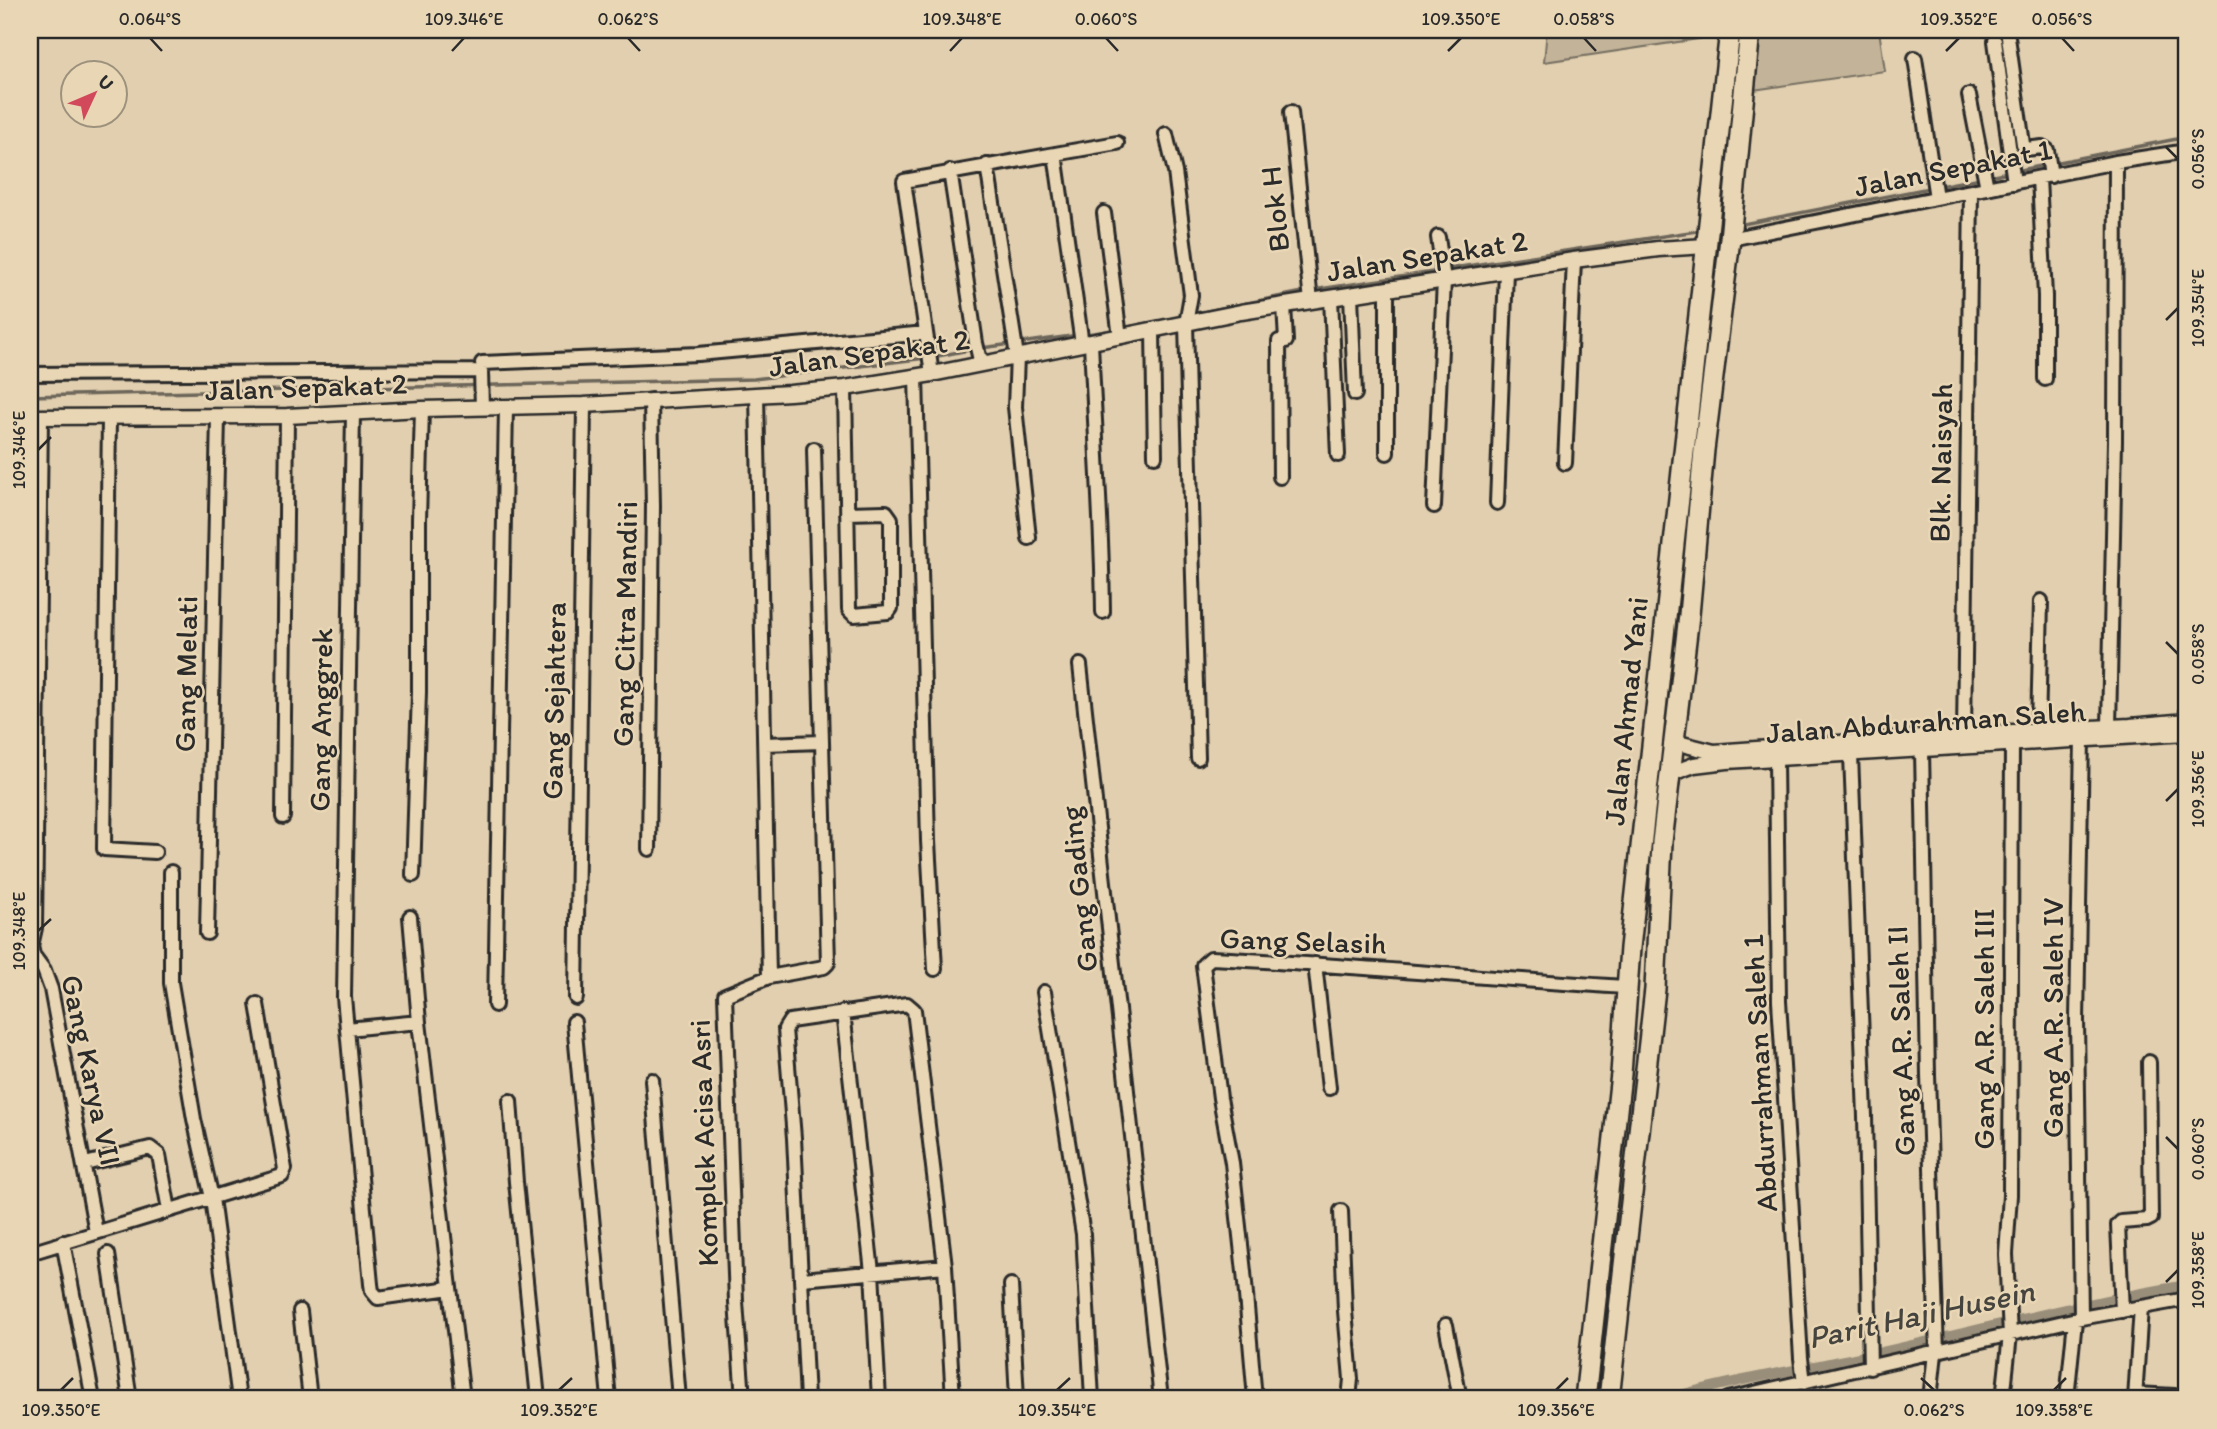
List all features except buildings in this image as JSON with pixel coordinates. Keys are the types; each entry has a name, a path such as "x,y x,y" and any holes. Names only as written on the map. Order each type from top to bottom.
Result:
{"highway":[{"name":"Jalan Ahmad Yani","path":"1585,1399 1621,1074 1631,934 1730,30"},
{"name":"Jalan Ahmad Yani","path":"1609,1399 1655,989 1662,842 1751,30"},
{"path":"1697,327 1719,329"},
{"path":"1621,1074 1646,1076"}],"street":[{"path":"2007,30 2023,144 2026,149 2045,148 2045,379"},
{"path":"1995,41 2012,174"},
{"path":"1915,58 1935,195"},
{"path":"1969,95 1985,178"},
{"name":"Blok H","path":"1291,111 1311,299"},
{"path":"1166,134 1175,172 1191,295 1188,314 1198,758"},
{"path":"931,364 904,181 1116,143"},
{"name":"Jalan Sepakat 1","path":"1730,231 1971,191 1985,178 2187,151"},
{"path":"1055,154 1083,338 1102,542 1103,612"},
{"path":"2109,727 2115,428 2116,162"},
{"path":"987,165 1017,353 1016,407 1030,538"},
{"path":"950,171 980,354"},
{"name":"Blk. Naisyah","path":"1964,735 1971,191"},
{"path":"1104,213 1119,331"},
{"path":"1434,506 1448,270 1438,237"},
{"name":"Jalan Sepakat 2","path":"35,417 287,416 422,409 482,401 506,408 845,388 916,376 931,364 980,354 1017,353 1119,331 1153,331 1188,314 1284,305 1387,289 1448,270 1506,271 1528,262 1574,260 1706,242"},
{"path":"1565,463 1574,260"},
{"path":"1497,503 1506,271"},
{"path":"1387,289 1387,453"},
{"path":"1351,295 1355,394"},
{"path":"1331,298 1338,455"},
{"path":"1280,477 1279,341 1286,341 1284,305"},
{"path":"1153,331 1155,456"},
{"path":"30,374 481,371 926,333"},
{"path":"482,370 482,401"},
{"path":"916,376 934,969"},
{"path":"845,388 847,513 849,610 854,615 888,612 891,608 889,514 847,513"},
{"path":"757,395 769,977"},
{"name":"Gang Citra Mandiri","path":"649,849 653,506 651,400"},
{"name":"Gang Sejahtera","path":"576,998 584,405"},
{"path":"495,1005 506,408"},
{"path":"413,875 419,692 422,409"},
{"name":"Gang Anggrek","path":"353,412 344,997 372,1291 378,1298 450,1288"},
{"path":"283,817 287,416"},
{"name":"Gang Karya VII","path":"35,417 35,928 31,946 51,989 96,1232"},
{"path":"109,417 104,849 155,852"},
{"name":"Gang Melati","path":"207,933 218,417"},
{"path":"765,744 821,742 814,449"},
{"path":"2038,730 2041,601"},
{"name":"Gang Gading","path":"1080,665 1161,1399"},
{"path":"2187,710 2187,721"},
{"name":"Jalan Abdurahman Saleh","path":"1674,742 1714,752 1765,756 1851,755 2082,738 2187,721"},
{"name":"Jalan Abdurahman Saleh","path":"1670,774 1694,765 1964,735 2109,727 2130,731 2187,733"},
{"name":"Gang A.R. Saleh IV","path":"2067,1399 2080,1298 2077,1020 2082,738"},
{"name":"Komplek Acisa Asri","path":"743,1399 736,1302 725,999 727,992 769,977 824,967 828,963 821,742"},
{"name":"Gang A.R. Saleh III","path":"2003,1399 2009,1332 2006,1254 2010,1195 2012,743"},
{"name":"Gang A.R. Saleh II","path":"1922,750 1936,1331 1930,1399"},
{"path":"1851,755 1865,1116 1869,1359"},
{"name":"Abdurrahman Saleh 1","path":"1765,756 1801,1358 1801,1381 1794,1399"},
{"path":"171,872 171,982 194,1119 212,1198 239,1399"},
{"path":"410,917 419,1022 463,1399"},
{"name":"Gang Selasih","path":"1255,1399 1235,1190 1203,965 1211,958 1628,987"},
{"path":"1315,964 1329,1088"},
{"path":"1044,992 1083,1234 1093,1399"},
{"path":"30,1252 282,1176 285,1169 257,1004"},
{"path":"807,1399 794,1138 785,1029 790,1021 907,1004 914,1010 945,1266 953,1399"},
{"path":"843,1012 872,1272 879,1399"},
{"path":"346,1029 419,1022"},
{"path":"574,1022 608,1399"},
{"path":"2122,1308 2118,1225 2121,1222 2151,1218 2149,1062"},
{"path":"652,1080 679,1399"},
{"path":"510,1101 538,1399"},
{"path":"85,1164 150,1149 155,1151 159,1155 169,1210"},
{"path":"1340,1211 1351,1378 1349,1399"},
{"path":"63,1242 93,1399"},
{"path":"108,1254 130,1399"},
{"path":"802,1279 945,1266"},
{"path":"1011,1285 1017,1399"},
{"path":"1728,1399 1801,1381 1869,1359 1936,1350 2122,1308 2187,1299"},
{"path":"2141,1307 2136,1397 2175,1396 2175,1399"},
{"path":"300,1311 310,1399"},
{"path":"1446,1325 1460,1399"}],"shaded area":[{"path":"1547,30 1712,30 1711,37 1544,62"},
{"path":"1760,30 1879,30 1885,71 1753,90"}],"waterway":[{"path":"2054,163 2187,137"},
{"path":"2016,171 2046,165"},
{"path":"1989,176 2008,172"},
{"path":"1738,225 1981,178"},
{"path":"1447,269 1703,230"},
{"path":"1192,314 1313,290 1440,271"},
{"path":"1124,328 1185,316"},
{"path":"1020,343 1116,330"},
{"path":"981,348 1012,344"},
{"path":"933,357 974,349"},
{"path":"30,396 754,379 926,358"},
{"name":"Parit Haji Husein","path":"1667,1399 2064,1309 2187,1285"}]}
